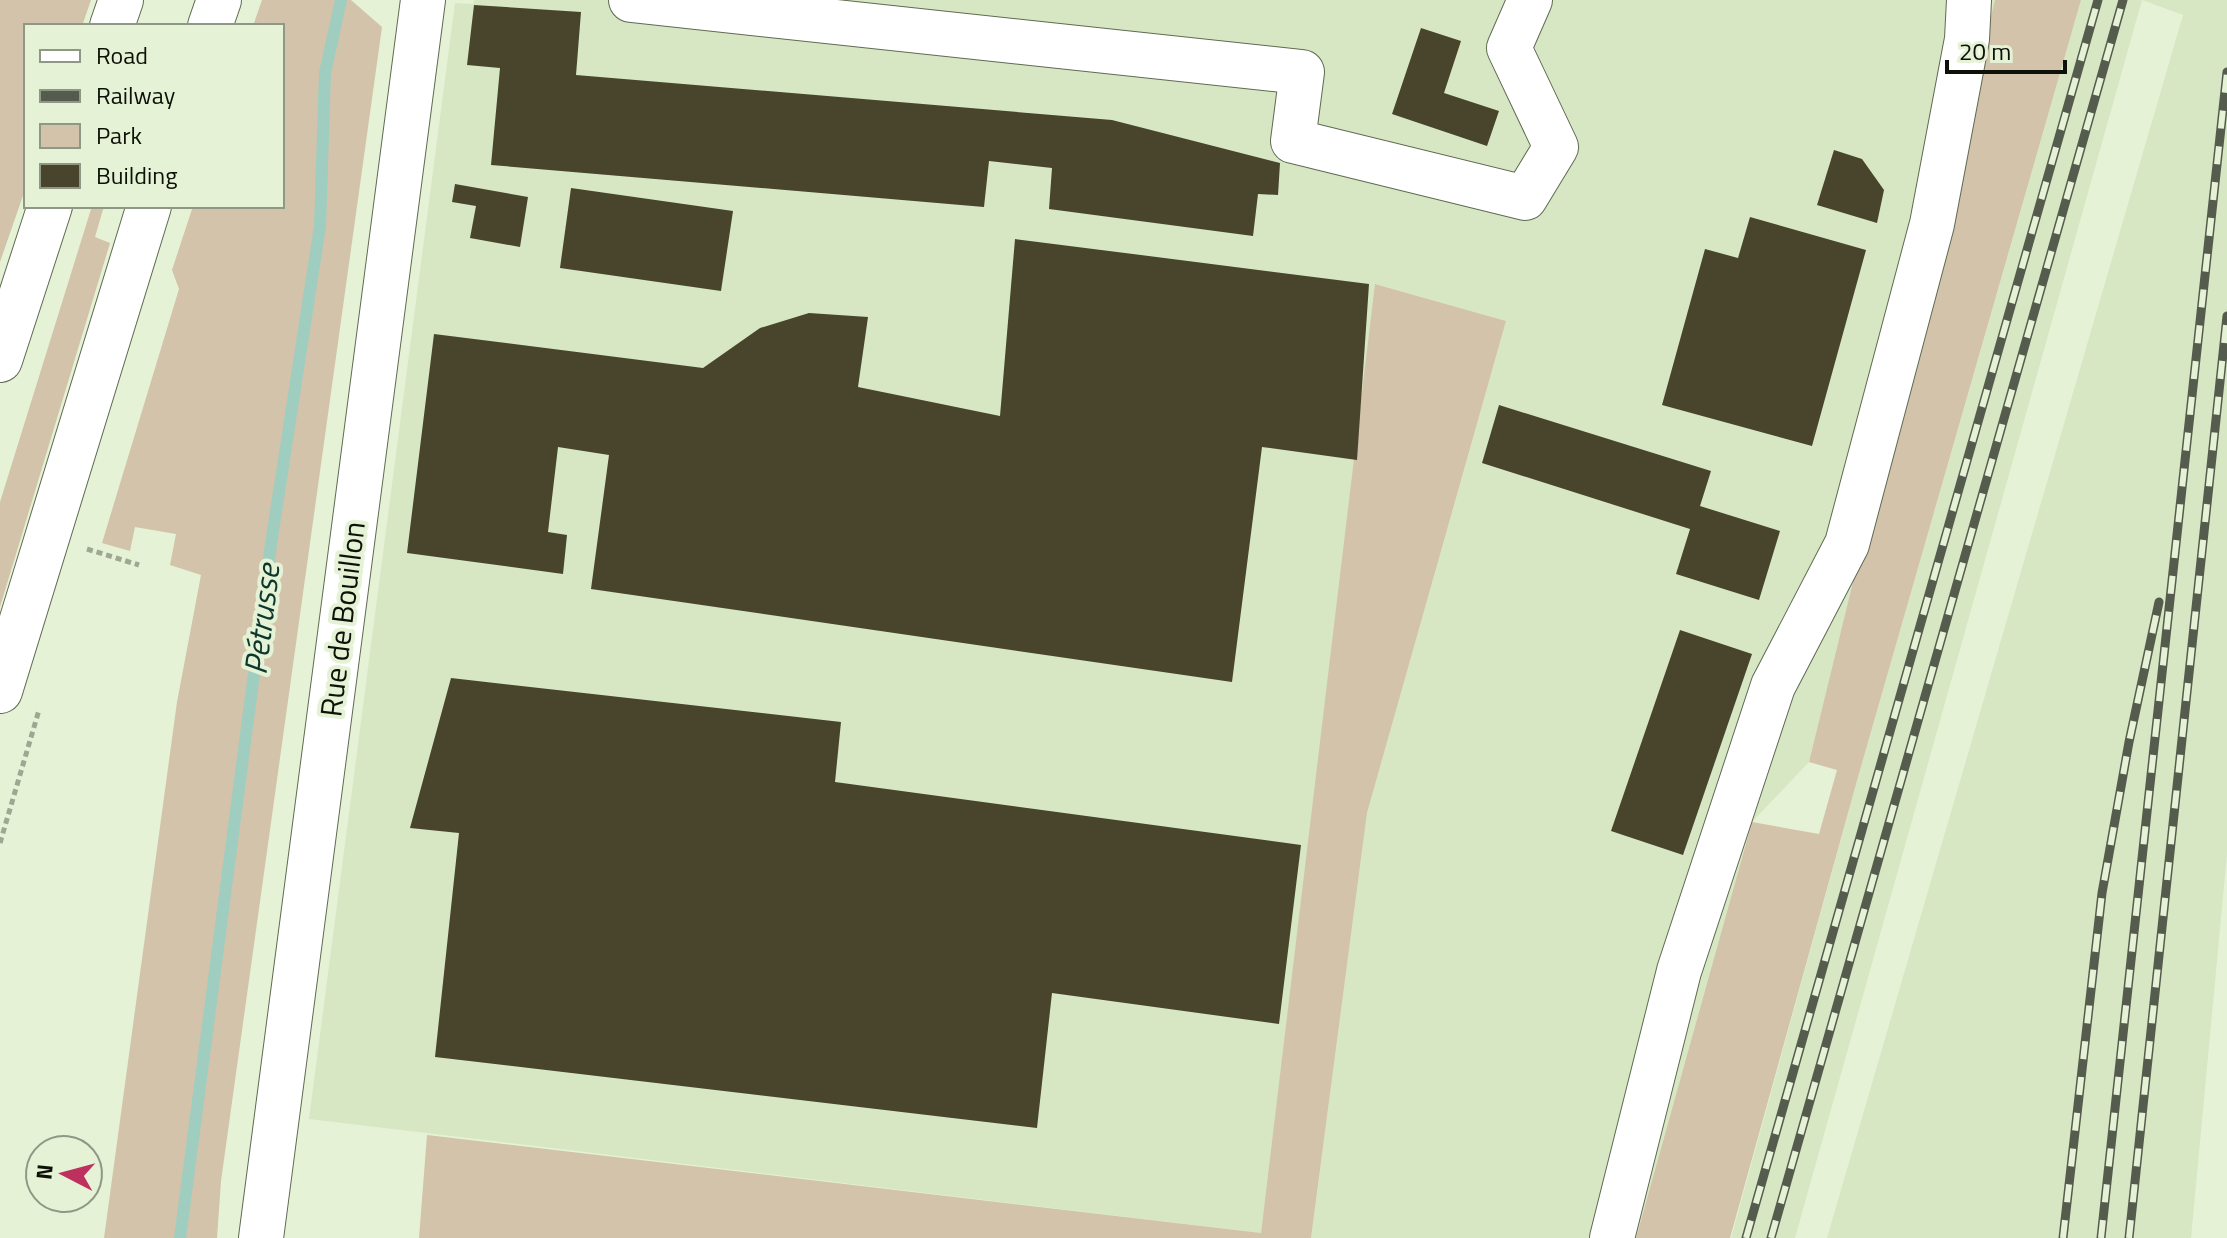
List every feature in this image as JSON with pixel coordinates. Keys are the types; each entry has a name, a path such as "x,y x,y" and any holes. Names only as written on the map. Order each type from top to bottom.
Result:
{"main road":[{"path":"113,24 121,0"},
{"path":"211,24 219,0"},
{"name":"Rue de Bouillon","path":"261,1238 423,0"},
{"path":"631,0 1302,72 1293,141 1525,198 1556,147 1509,48 1530,0"},
{"path":"1612,1238 1679,971 1773,686 1847,544 1932,224 1967,39 1969,0"},
{"path":"0,360 49,208"},
{"path":"0,691 148,208"}],"path":[{"path":"87,549 139,565"}],"shaded area":[{"path":"474,0 1995,0 1809,762 1752,822 1636,1238 1311,1238 1367,813 1506,321 1376,284 1261,1233 309,1119 455,3 473,4"},
{"path":"2081,0 2142,0 1795,1238 1731,1238 1858,777"},
{"path":"2142,0 2227,0 2227,854 2191,1238 1827,1238 2183,15"}],"green space":[{"path":"0,0 91,0 83,24 24,24 24,193 0,262"},
{"path":"262,0 351,0 382,27 221,1181 217,1238 104,1238 177,702 201,575 170,565 176,534 135,527 130,551 102,543 179,289 172,270 192,208 284,208 284,24 254,24"},
{"path":"1995,0 2081,0 1858,777 1730,1238 1636,1238 1752,822 1819,834 1837,770 1809,762"},
{"path":"91,208 103,208 95,237 110,243 0,607 0,502"},
{"path":"1375,284 1506,321 1367,813 1311,1238 419,1238 427,1135 1261,1233"}],"building":[{"path":"474,5 581,12 576,75 1112,120 1280,163 1278,195 1258,194 1253,236 1049,209 1052,168 989,161 984,207 491,165 500,68 467,65"},
{"path":"1421,28 1461,41 1444,93 1499,111 1487,146 1392,114"},
{"path":"1834,150 1862,159 1884,190 1877,223 1817,205"},
{"path":"455,184 528,197 520,247 470,238 476,206 452,202"},
{"path":"571,188 733,211 721,291 560,268"},
{"path":"1750,217 1866,250 1812,446 1662,405 1705,249 1738,258"},
{"path":"1015,239 1369,284 1357,460 1262,447 1232,682 591,589 609,455 558,447 548,532 567,535 563,574 407,553 434,334 703,368 760,328 809,313 868,317 858,387 1000,416"},
{"path":"1499,405 1711,471 1700,506 1780,531 1759,600 1676,574 1690,529 1482,463"},
{"path":"1680,630 1752,654 1683,855 1611,831"},
{"path":"451,678 841,722 835,782 1301,845 1279,1024 1052,993 1037,1128 435,1057 459,833 410,828"}],"waterway":[{"name":"Pétrusse","path":"180,1238 271,544 320,226 325,73 341,0"}],"railway":[{"path":"1746,1238 2098,0"},
{"path":"1771,1238 2123,0"},
{"path":"2101,1238 2227,72"},
{"path":"2129,1238 2227,316"},
{"path":"2063,1238 2102,893 2129,742 2159,602"}]}
